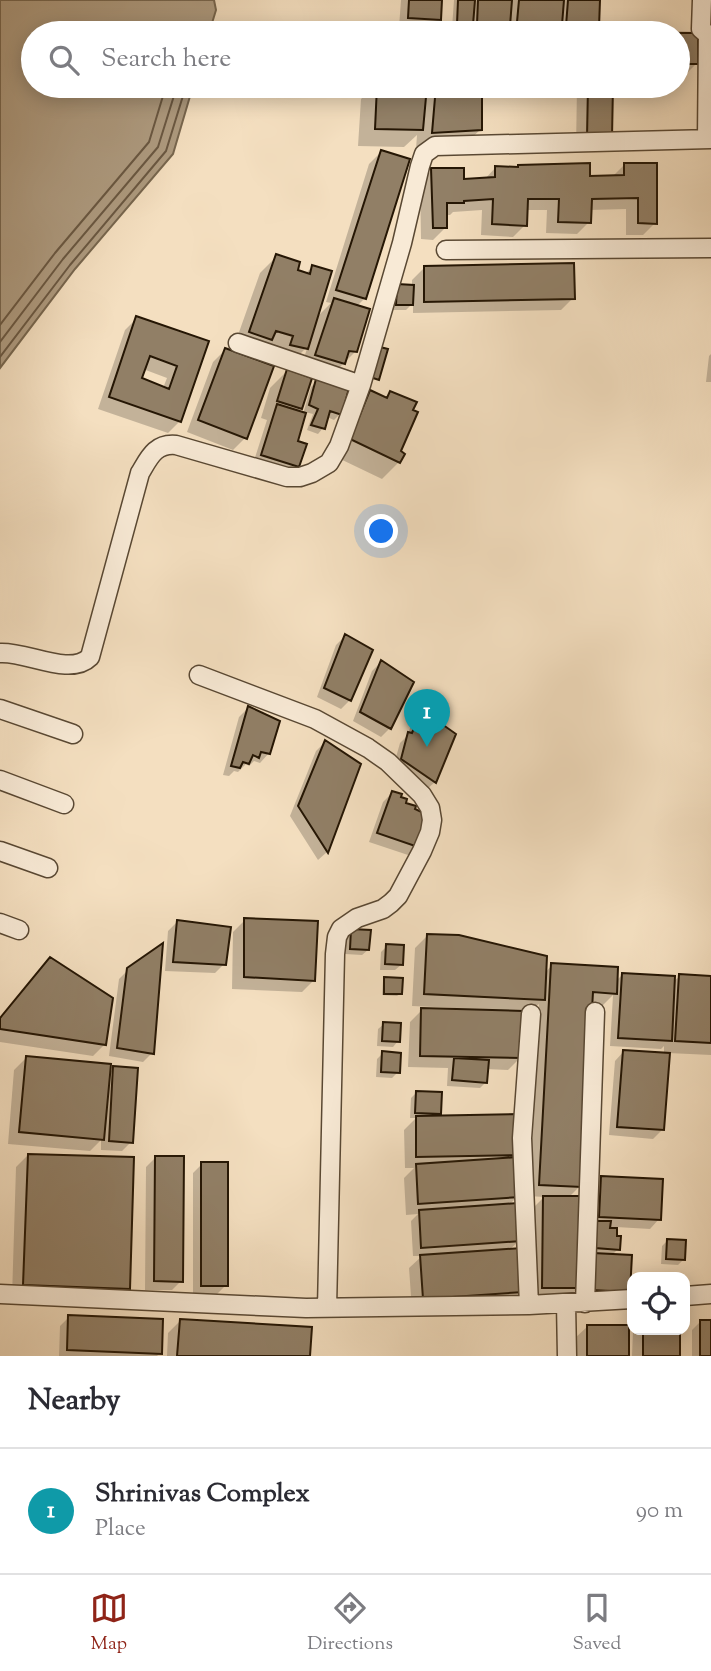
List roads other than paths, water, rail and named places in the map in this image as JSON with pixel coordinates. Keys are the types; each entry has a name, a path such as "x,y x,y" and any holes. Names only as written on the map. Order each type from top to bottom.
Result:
{"street":[{"path":"0,653 72,665 87,661 93,652 140,473 153,450 176,445 287,477 312,473 329,463 339,446 361,386 424,154 435,146 709,139 708,35 702,0"},
{"path":"446,250 711,248"},
{"path":"238,343 361,386"},
{"path":"199,676 315,719 368,748 388,762 422,795 430,808 430,832 398,896 383,909 348,922 337,937 334,967 327,1308"},
{"path":"0,709 73,734"},
{"path":"0,779 64,804"},
{"path":"0,851 48,868"},
{"path":"0,923 19,930"},
{"path":"585,1303 594,1012"},
{"path":"529,1305 522,1138 531,1014"},
{"path":"0,1294 306,1308 529,1305 627,1300"},
{"path":"690,1296 711,1294"},
{"path":"566,1303 567,1356"}],"water":[{"path":"0,0 214,0 216,10 213,21 21,21 21,98 189,98 173,154 75,269 0,368"}],"place":[{"name":"Shrinivas Complex","path":"427,747"}]}
